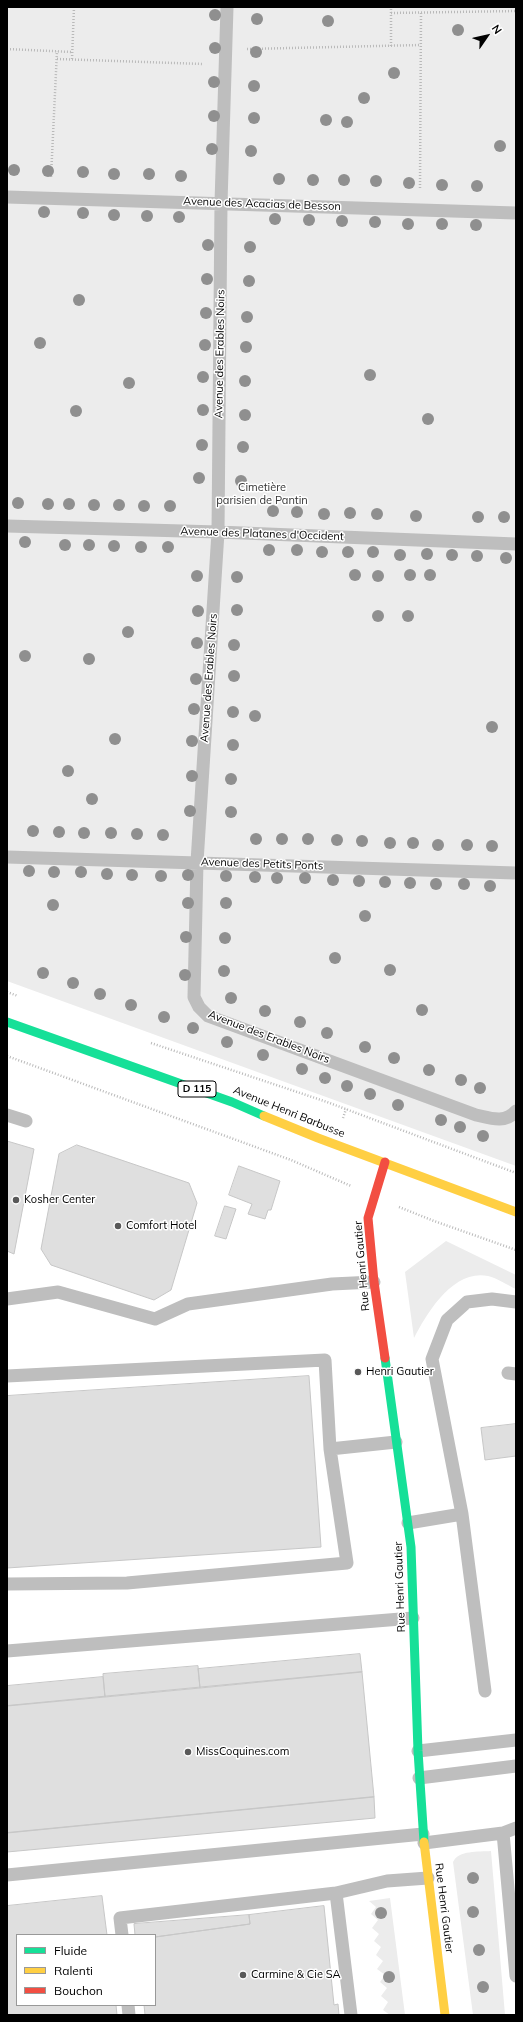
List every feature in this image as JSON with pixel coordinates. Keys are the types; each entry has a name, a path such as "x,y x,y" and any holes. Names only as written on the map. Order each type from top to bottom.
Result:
{"street":[{"name":"Avenue Henri Barbusse","path":"7,1022 232,1102 318,1138 516,1212"},
{"name":"Rue Henri Gautier","path":"385,1162 368,1218 374,1282 411,1547 419,1778 428,1878 445,2015"}],"lane":[{"name":"Avenue des Erables Noirs","path":"227,7 221,203 218,532 197,862 194,997 199,1007 208,1016 476,1115 502,1120 516,1112"},
{"name":"Avenue des Acacias de Besson","path":"7,197 516,213"},
{"name":"Avenue des Platanes d'Occident","path":"7,526 218,532 516,544"},
{"name":"Avenue des Petits Ponts","path":"7,857 516,873"},
{"path":"7,1115 26,1121"},
{"path":"7,1299 58,1292 155,1319 188,1304 332,1284 374,1282"},
{"path":"485,1691 462,1514 432,1359 447,1320 467,1302 492,1299 516,1302"},
{"path":"7,1376 324,1360 330,1449 347,1563 127,1583 7,1584"},
{"path":"330,1449 396,1442"},
{"path":"408,1523 462,1514"},
{"path":"7,1651 413,1618"},
{"path":"418,1751 516,1740"},
{"path":"419,1778 516,1766"},
{"path":"7,1875 503,1833 516,1828"},
{"path":"503,1833 516,1976"},
{"path":"122,1934 120,1918 336,1893 387,1881 428,1878"},
{"path":"336,1893 351,2015"}],"path":[{"path":"72,59 74,7"},
{"path":"391,7 391,46"},
{"path":"391,13 516,11"},
{"path":"420,210 421,12"},
{"path":"226,49 421,45"},
{"path":"7,49 72,52"},
{"path":"50,198 57,51"},
{"path":"56,59 226,64"},
{"path":"7,992 22,997"},
{"path":"148,1042 346,1109 516,1173"},
{"path":"7,1056 291,1160 434,1221 516,1250"}],"green space":[{"name":"Cimetière parisien de Pantin","path":"7,7 516,7 516,1166 7,981"},
{"path":"446,1241 516,1275 516,1289 488,1276 475,1276 464,1279 443,1295 426,1317 414,1338 405,1272"},
{"path":"491,1851 505,2015 473,2015 453,1862 460,1855"},
{"path":"390,1898 405,2015 390,2015 383,2010 388,2002 381,1996 387,1988 380,1982 385,1975 377,1969 383,1961 376,1955 381,1947 374,1941 379,1934 372,1928 378,1920 371,1914 376,1907 369,1901"}],"building":[{"name":"Kosher Center","path":"7,1141 34,1149 14,1254 7,1251"},
{"name":"Comfort Hotel","path":"77,1145 189,1183 197,1203 171,1290 154,1300 51,1265 41,1249 59,1154"},
{"path":"239,1166 280,1181 271,1210 268,1210 265,1219 248,1214 252,1204 229,1195"},
{"path":"225,1206 236,1209 226,1239 215,1236"},
{"path":"309,1376 321,1547 7,1568 7,1396"},
{"path":"516,1424 516,1456 485,1460 481,1428"},
{"path":"360,1654 362,1672 200,1688 198,1669"},
{"path":"198,1666 200,1688 105,1697 103,1674"},
{"name":"MissCoquines.com","path":"362,1672 374,1797 7,1833 7,1706"},
{"path":"103,1677 105,1697 7,1706 7,1686"},
{"path":"374,1797 375,1818 7,1852 7,1833"},
{"path":"102,1896 107,1934 16,1934 16,2006 116,2006 117,2015 7,2015 7,1906"},
{"name":"Carmine & Cie SA","path":"324,1906 334,2005 338,2004 339,2015 145,2015 144,2006 156,2006 156,1937 250,1924 249,1915"},
{"path":"249,1915 250,1924 156,1937 156,1934 135,1934 134,1924"}],"traffic: fast":[{"path":"7,1022 232,1102 264,1116"},
{"path":"385,1358 411,1547 418,1751 424,1842"}],"traffic: slow":[{"path":"264,1116 318,1138 516,1212"},
{"path":"424,1842 445,2015"}],"traffic: jam":[{"path":"385,1162 368,1218 374,1282 385,1358"}],"place":[{"name":"Kosher Center","path":"16,1200"},
{"name":"Comfort Hotel","path":"118,1226"},
{"name":"Henri Gautier","path":"358,1372"},
{"name":"MissCoquines.com","path":"188,1752"},
{"name":"Carmine & Cie SA","path":"243,1975"}]}
